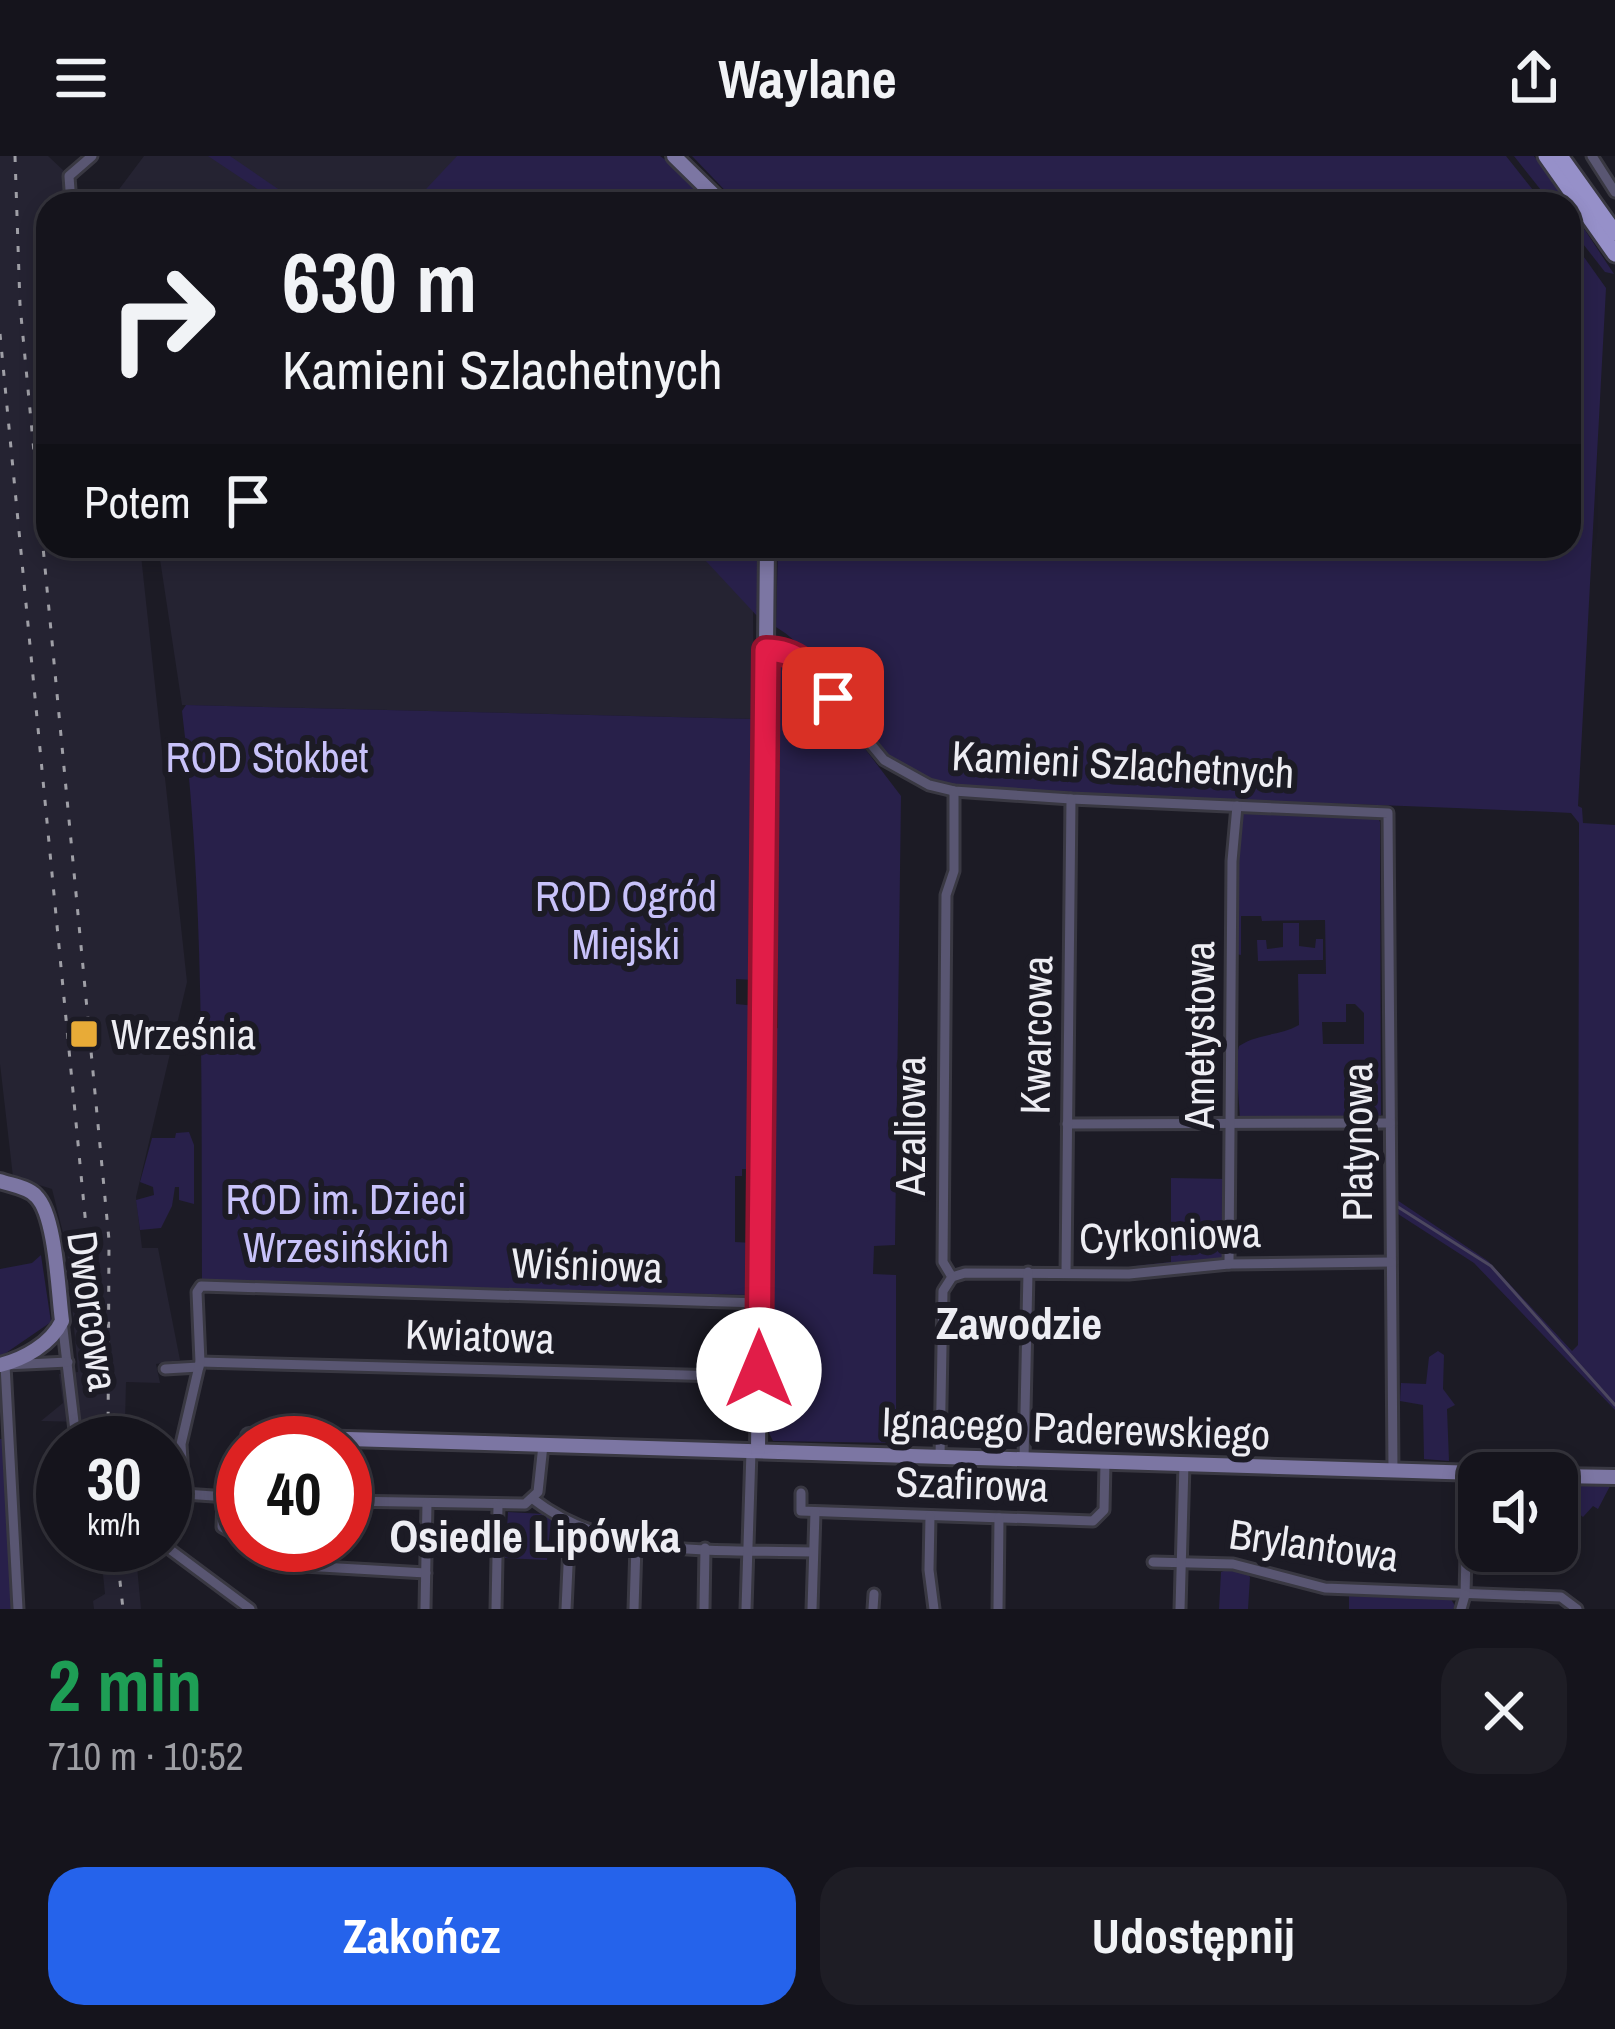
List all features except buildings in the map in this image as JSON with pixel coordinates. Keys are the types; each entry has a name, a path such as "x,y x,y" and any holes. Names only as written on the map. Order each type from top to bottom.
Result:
{"main road":[{"path":"1546,156 1571,192"},
{"path":"1560,156 1615,233"},
{"path":"1581,206 1615,254"}],"street":[{"path":"70,192 69,176 92,156"},
{"path":"674,156 713,192"},
{"path":"1592,156 1615,192"},
{"path":"746,1609 759,1377 766,558"},
{"name":"Kamieni Szlachetnych","path":"766,650 789,652 809,666 884,760 929,785 1071,800 1388,813"},
{"name":"Azaliowa","path":"940,1457 943,1291 952,1277 943,1262 946,895 953,871 954,791"},
{"name":"Kwarcowa","path":"1066,1272 1071,800"},
{"name":"Ametystowa","path":"1229,1264 1232,862 1237,806"},
{"name":"Platynowa","path":"1388,813 1393,1471"},
{"path":"1067,1124 1390,1124"},
{"name":"Dworcowa","path":"0,1181 31,1192 42,1203 74,1416"},
{"name":"Cyrkoniowa","path":"952,1277 1391,1262"},
{"path":"1024,1459 1028,1272"},
{"name":"Wiśniowa","path":"200,1364 197,1292 201,1286 759,1303"},
{"path":"3,1365 52,1336 62,1321"},
{"path":"3,1365 68,1362"},
{"path":"188,1416 200,1364"},
{"name":"Kwiatowa","path":"165,1369 200,1364 759,1377"},
{"path":"3,1365 18,1609"},
{"name":"Ignacego Paderewskiego","path":"372,1439 1458,1473"},
{"path":"372,1502 513,1506 533,1499 540,1483 543,1444"},
{"name":"Szafirowa","path":"815,1512 1099,1520 1104,1510 1105,1462"},
{"path":"1180,1609 1184,1464"},
{"path":"1578,1477 1615,1478"},
{"path":"801,1493 801,1511 815,1512 812,1609"},
{"path":"533,1499 571,1524 636,1545 813,1552"},
{"path":"425,1609 427,1504"},
{"path":"496,1609 498,1506"},
{"path":"930,1516 934,1609"},
{"path":"998,1609 999,1518"},
{"path":"566,1609 571,1524"},
{"path":"634,1609 636,1545"},
{"path":"704,1609 705,1548"},
{"name":"Brylantowa","path":"1153,1562 1257,1568 1325,1588 1466,1595"},
{"path":"192,1566 250,1609"},
{"path":"372,1570 426,1573"},
{"name":"Ignacego Paderewskiego","path":"1461,1609 1468,1572"},
{"path":"873,1609 874,1594"},
{"path":"1466,1595 1561,1598 1577,1609"}],"shaded area":[{"path":"0,156 48,156 65,172 71,192 36,192 36,558 141,558 187,982 136,1197 142,1248 158,1248 180,1360 156,1364 160,1383 126,1382 125,1416 47,1416 63,1403 59,1374 78,1372 67,1249 52,1189 13,1177 0,1064"},
{"path":"144,156 460,156 428,192 117,192"},
{"path":"160,558 709,558 753,606 754,719 182,705"},
{"path":"103,1572 138,1572 141,1609 94,1609 93,1601 105,1594"}],"green space":[{"path":"208,156 230,156 282,192 262,192"},
{"path":"457,156 660,156 703,192 423,192"},
{"path":"692,156 1506,156 1534,192 726,192"},
{"path":"1514,156 1534,156 1560,192 1542,192"},
{"path":"1581,224 1614,274 1605,272 1581,241"},
{"path":"1581,253 1606,288 1578,806 1583,823 1615,825 1615,1410 1474,1263 1398,1214 1397,1200 1488,1261 1572,1351 1578,1345 1579,823 1571,813 1071,798 934,779 905,767 886,752 812,658 776,627 778,558 1581,558"},
{"path":"703,558 763,558 763,611 758,617"},
{"path":"778,656 797,663 901,796 895,1245 874,1246 873,1274 896,1275 896,1443 773,1441 769,1433 774,1029 778,1028"},
{"path":"186,705 754,719 755,980 736,979 736,1004 756,1006 752,1169 742,1169 742,1176 735,1176 735,1242 753,1243 752,1295 202,1282 200,996 195,854 182,711"},
{"path":"1245,813 1378,818 1380,822 1381,1115 1369,1119 1240,1119 1239,1046 1299,1025 1298,974 1326,974 1325,920 1262,921 1261,916 1241,916 1241,955 1236,954 1238,819","holes":["1346,1004 1355,1004 1364,1013 1364,1044 1323,1044 1322,1022 1346,1022"]},
{"path":"1283,923 1299,923 1299,946 1315,948 1316,939 1323,939 1323,960 1258,961 1257,940 1266,940 1267,949 1283,947"},
{"path":"189,1132 194,1145 194,1204 179,1200 179,1187 175,1187 161,1228 140,1230 136,1200 154,1195 153,1187 140,1182 152,1138 175,1138 176,1133"},
{"path":"1171,1178 1228,1179 1226,1253 1221,1261 1135,1270 1135,1266 1171,1262"},
{"path":"41,1255 51,1322 0,1357 0,1269 32,1263"},
{"path":"1438,1351 1444,1355 1443,1389 1455,1405 1447,1409 1449,1461 1424,1459 1423,1405 1400,1401 1401,1383 1426,1384 1429,1357"},
{"path":"3,1439 13,1609 0,1609"},
{"path":"1578,1483 1609,1484 1598,1509 1593,1506 1583,1517 1578,1513"},
{"path":"508,1512 544,1514 551,1519 547,1560 505,1558"},
{"path":"1221,1572 1250,1577 1248,1609 1219,1609"},
{"path":"1349,1596 1451,1599 1455,1606 1349,1609"}],"waterway":[{"path":"1398,1207 1491,1266 1615,1405"}],"railway":[{"path":"15,156 20,305 36,473"},
{"path":"0,334 96,1330"},
{"path":"44,558 109,1240 108,1416"},
{"path":"119,1572 123,1609"}],"place":[{"name":"Września","path":"84,1034"}],"district":[{"name":"Zawodzie","path":"1019,1322"},
{"name":"Osiedle Lipówka","path":"535,1535"}],"route":[{"path":"759,1370 766,650 800,658 833,698"}],"park label":[{"name":"ROD Stokbet","path":"267,757"},
{"name":"ROD Ogród Miejski","path":"626,920"},
{"name":"ROD im. Dzieci Wrzesińskich","path":"346,1223"}]}
